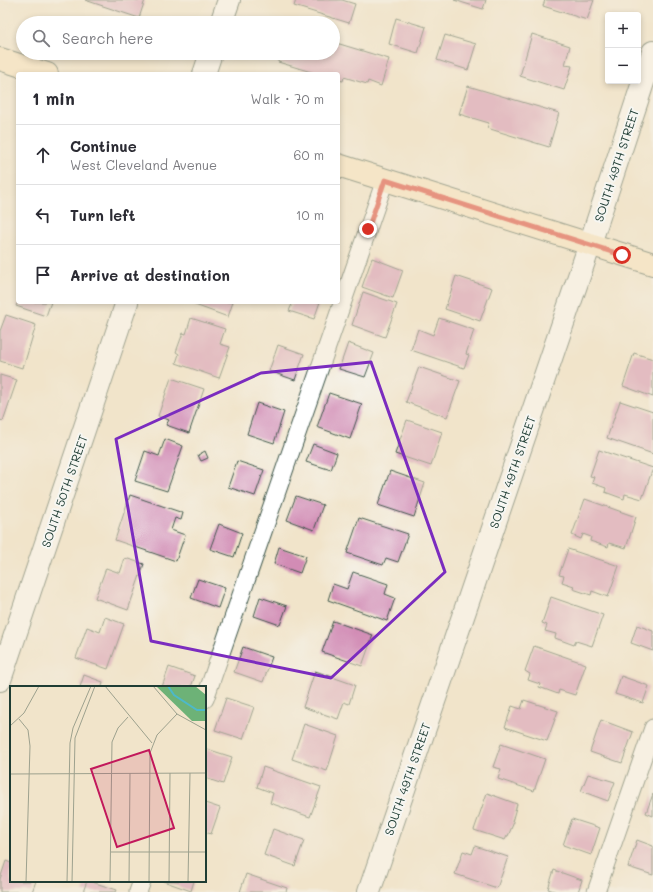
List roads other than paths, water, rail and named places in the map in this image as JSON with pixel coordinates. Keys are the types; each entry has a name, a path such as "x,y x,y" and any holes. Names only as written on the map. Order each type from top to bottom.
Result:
{"street":[{"path":"223,16 229,0"},
{"name":"SOUTH 49TH STREET","path":"369,892 590,244 653,52"},
{"path":"0,59 41,72"},
{"path":"205,72 209,60"},
{"path":"340,166 653,264"},
{"name":"SOUTH 50TH STREET","path":"0,680 126,304"}],"lane":[{"path":"206,696 385,180"},
{"path":"596,892 653,728"},
{"path":"138,892 142,882"}]}
